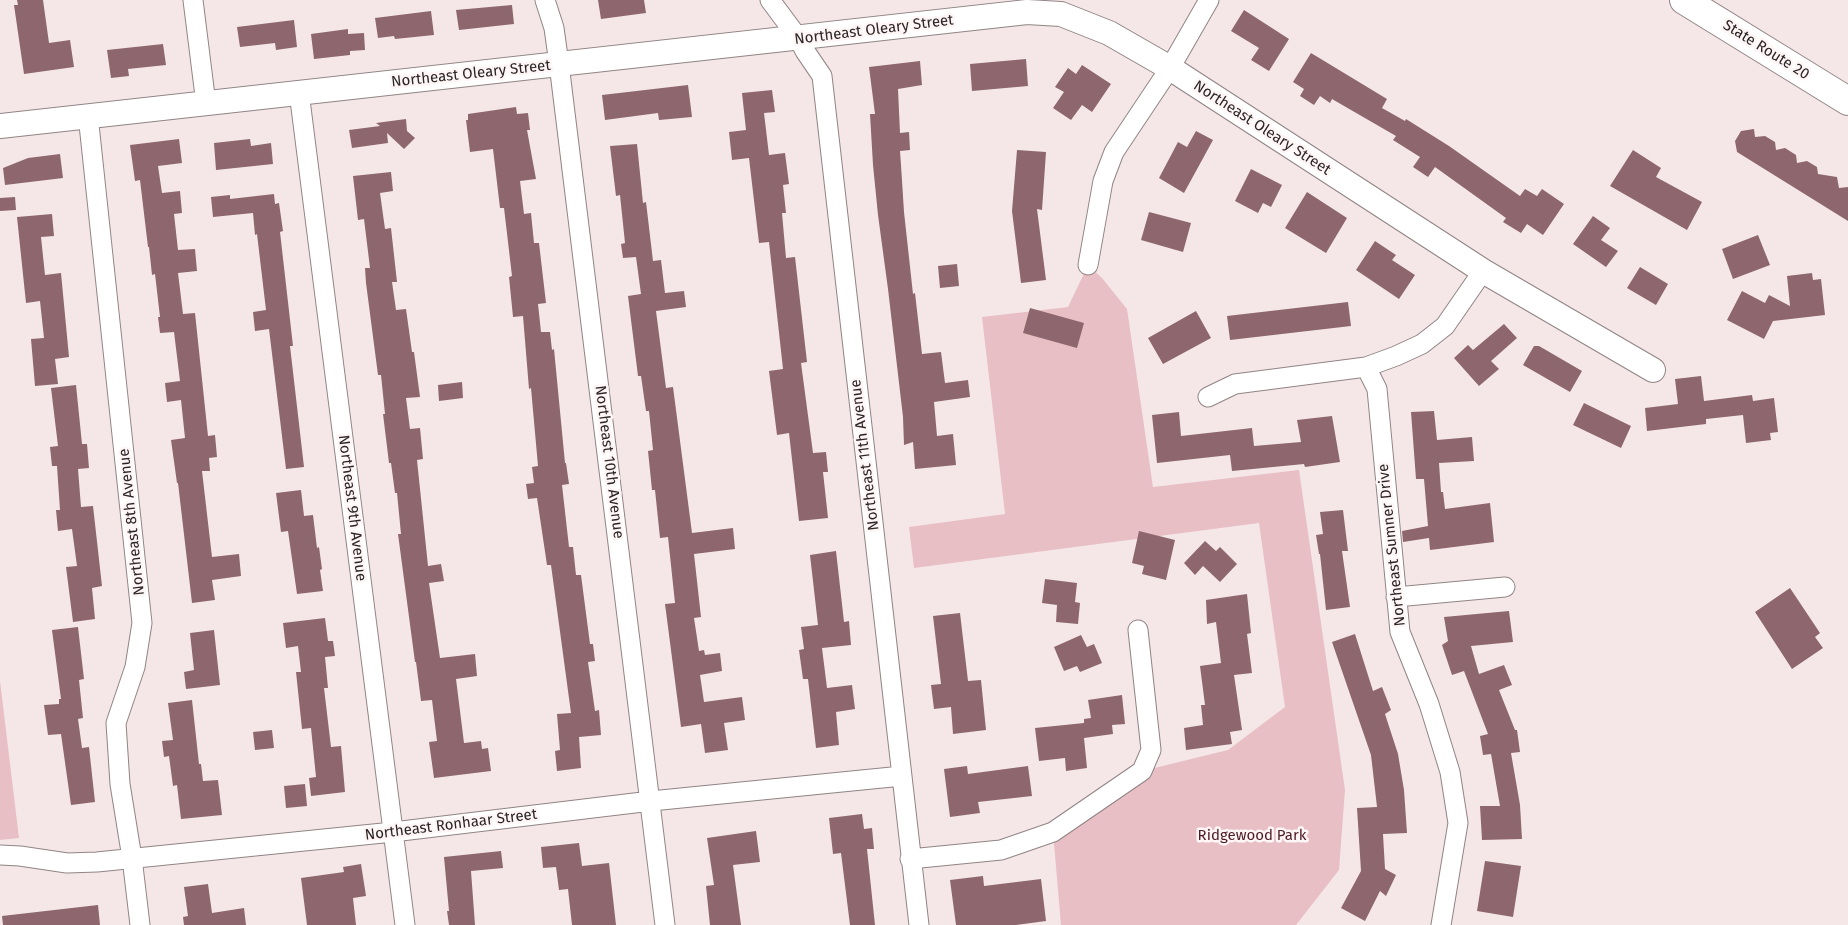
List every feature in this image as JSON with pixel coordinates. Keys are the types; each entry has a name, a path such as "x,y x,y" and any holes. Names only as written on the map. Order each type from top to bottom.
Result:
{"main road":[{"name":"State Route 20","path":"1684,0 1848,101"}],"street":[{"path":"193,0 206,104"},
{"name":"Northeast 10th Avenue","path":"546,0 554,28 559,64 666,925"},
{"name":"Northeast 11th Avenue","path":"770,0 799,39 822,76 919,925"},
{"path":"1088,265 1103,181 1114,152 1170,68 1209,0"},
{"name":"Northeast Oleary Street","path":"0,126 799,39 1027,12 1061,14 1109,33 1170,68 1483,271 1653,370"},
{"name":"Northeast 9th Avenue","path":"299,92 405,925"},
{"name":"Northeast 8th Avenue","path":"88,115 142,623 135,667 116,723 120,784 140,925"},
{"path":"1208,397 1235,384 1366,367 1396,356 1422,344 1445,326 1483,271"},
{"name":"Northeast Sumner Drive","path":"1366,367 1377,389 1400,632 1429,704 1450,772 1458,823 1441,925"},
{"path":"1396,597 1505,587"},
{"path":"910,859 1001,850 1052,832 1142,771 1151,750 1138,630"},
{"name":"Northeast Ronhaar Street","path":"0,855 67,863 132,858 393,832 651,801 902,776"}],"green space":[{"name":"Ridgewood Park","path":"1088,265 1102,278 1127,309 1153,487 1299,470 1345,790 1339,870 1296,925 1061,925 1053,832 1142,771 1228,750 1285,707 1259,523 914,568 909,527 1005,514 982,317 1068,307"},
{"path":"0,681 19,838 0,840"}],"building":[{"path":"17,0 43,0 49,43 70,40 74,67 24,74 14,5 18,5"},
{"path":"598,0 644,0 646,13 601,19"},
{"path":"512,5 514,24 459,30 456,10"},
{"path":"1244,10 1289,39 1269,71 1251,60 1259,48 1231,31"},
{"path":"431,11 434,35 395,39 394,36 378,38 375,18"},
{"path":"294,20 297,47 276,50 275,43 240,47 237,27"},
{"path":"348,29 348,34 364,33 365,50 350,51 350,55 314,59 311,34"},
{"path":"163,44 166,65 128,69 129,76 111,78 107,50"},
{"path":"1311,53 1387,99 1382,108 1405,121 1406,119 1449,146 1520,196 1525,189 1537,196 1542,189 1564,204 1543,235 1527,224 1521,233 1503,222 1506,218 1435,167 1428,177 1413,167 1420,157 1393,140 1396,136 1332,99 1330,103 1320,96 1314,105 1300,96 1304,89 1293,82"},
{"path":"1026,59 1028,86 972,91 970,64"},
{"path":"920,61 922,85 898,89 900,133 909,132 910,150 900,151 904,212 913,294 915,293 922,354 941,352 945,383 968,380 970,397 934,402 937,436 953,434 956,465 915,469 913,442 904,445 903,417 873,165 870,114 875,114 869,67"},
{"path":"1082,65 1111,84 1092,112 1082,105 1071,120 1053,108 1064,92 1055,87 1068,68 1076,74"},
{"path":"688,85 692,117 659,120 658,113 605,120 602,95"},
{"path":"772,90 775,112 764,113 769,155 785,153 789,184 783,185 786,213 782,213 786,258 795,257 807,362 801,363 813,453 826,452 828,472 823,472 828,518 799,521 789,433 777,435 769,371 783,369 769,242 759,243 749,158 732,160 729,132 746,130 742,93"},
{"path":"516,107 517,114 528,113 530,130 527,130 536,179 520,181 524,214 531,213 534,243 539,243 546,303 538,304 541,332 550,332 552,350 554,349 565,463 569,484 562,485 569,547 573,547 576,575 581,575 590,644 593,644 595,661 588,662 595,711 599,710 601,735 579,737 581,768 557,771 555,751 560,750 557,714 571,713 551,565 547,565 537,498 528,499 526,484 534,483 532,467 538,466 523,316 513,317 509,277 512,276 504,208 500,208 493,149 470,152 466,120 468,120 468,114"},
{"path":"406,119 407,131 415,138 404,149 387,133 388,143 352,148 349,130 380,126 376,123"},
{"path":"1754,129 1755,137 1765,136 1775,142 1776,150 1785,148 1796,155 1797,163 1807,161 1817,167 1818,174 1837,177 1839,188 1848,187 1848,221 1737,152 1735,141 1741,131"},
{"path":"1196,131 1213,140 1184,193 1159,178 1178,142 1187,147"},
{"path":"179,139 182,163 158,166 162,193 180,191 182,213 174,214 178,250 195,249 197,271 178,273 183,314 195,313 208,436 215,435 217,457 209,458 210,471 202,471 212,557 239,554 241,576 212,580 215,600 192,603 171,440 185,438 181,400 167,402 165,383 180,381 174,332 160,333 155,274 152,275 140,180 135,181 130,145"},
{"path":"250,139 251,146 271,143 273,164 216,170 214,143"},
{"path":"637,144 643,203 646,202 653,261 661,260 665,293 684,291 686,307 656,311 666,388 673,387 692,533 733,528 735,549 694,554 701,617 694,618 699,651 704,650 705,655 720,653 722,671 700,675 704,702 742,697 745,720 724,723 728,750 705,753 701,724 681,727 665,604 675,603 668,537 660,538 655,490 652,490 648,451 653,450 649,411 646,411 641,376 638,376 628,296 641,294 636,257 623,258 621,244 625,243 620,195 616,196 610,146"},
{"path":"1017,150 1046,152 1042,210 1037,209 1046,280 1021,283 1012,211"},
{"path":"1633,150 1661,168 1656,177 1702,202 1687,230 1610,186"},
{"path":"60,154 63,178 5,185 3,168 28,158"},
{"path":"1251,169 1282,185 1271,207 1263,203 1258,213 1235,201"},
{"path":"391,172 393,191 380,193 385,229 391,228 397,282 392,282 396,310 406,309 420,397 406,398 410,429 420,428 423,459 417,460 428,566 441,564 444,581 429,583 440,658 475,654 477,676 456,679 464,743 481,741 482,749 488,748 491,771 434,778 429,742 437,741 432,700 421,701 415,662 398,534 401,534 397,493 395,493 391,463 389,463 383,414 385,414 381,375 378,375 366,283 365,268 370,268 364,219 358,220 353,176"},
{"path":"1307,192 1347,218 1326,253 1285,228"},
{"path":"274,194 275,204 279,203 283,231 280,232 293,346 290,346 304,467 286,469 269,329 255,331 253,312 266,310 253,213 213,217 211,197 230,195 230,199"},
{"path":"15,197 16,210 0,211 0,198"},
{"path":"1149,212 1191,223 1183,252 1141,240"},
{"path":"52,214 54,236 41,237 45,275 61,273 69,357 55,359 58,384 35,386 31,339 44,338 40,301 26,303 17,217"},
{"path":"1593,216 1610,228 1601,240 1618,251 1606,267 1573,244"},
{"path":"1758,235 1770,265 1733,279 1722,249"},
{"path":"1375,241 1396,255 1392,260 1415,275 1399,299 1356,270"},
{"path":"957,264 959,286 940,288 938,266"},
{"path":"1640,267 1668,284 1656,305 1627,288"},
{"path":"1812,273 1813,280 1821,279 1825,315 1773,321 1764,339 1727,320 1742,291 1765,303 1769,295 1790,306 1787,276"},
{"path":"1348,302 1351,326 1230,340 1227,316"},
{"path":"1030,308 1084,323 1077,348 1023,333"},
{"path":"1196,311 1211,338 1163,364 1148,338"},
{"path":"1504,324 1517,338 1491,361 1499,369 1479,386 1454,358 1468,345 1473,350"},
{"path":"1534,346 1539,346 1582,371 1570,392 1523,365"},
{"path":"1701,376 1704,401 1752,395 1753,401 1774,398 1778,432 1770,433 1771,440 1746,443 1743,415 1706,419 1706,424 1647,431 1645,408 1678,404 1675,379"},
{"path":"462,382 463,398 439,401 438,385"},
{"path":"76,385 82,444 87,444 89,468 78,469 81,507 93,506 102,586 92,588 95,619 73,622 66,567 77,566 72,529 58,531 56,510 60,510 57,466 52,466 50,447 58,446 51,388"},
{"path":"1584,403 1631,426 1621,448 1573,425"},
{"path":"1434,411 1437,440 1472,437 1474,461 1439,463 1441,492 1443,492 1445,509 1490,503 1494,542 1430,550 1429,538 1403,542 1402,531 1428,526 1424,479 1416,479 1411,412"},
{"path":"1179,412 1181,436 1252,428 1254,446 1301,442 1297,420 1332,416 1340,462 1305,467 1304,464 1232,471 1230,455 1157,463 1152,415"},
{"path":"301,490 304,516 313,515 322,569 320,570 323,591 297,594 288,531 281,532 276,493"},
{"path":"1343,510 1348,551 1342,551 1350,607 1326,610 1316,535 1323,534 1320,512"},
{"path":"1139,531 1175,540 1166,580 1142,574 1144,566 1132,563"},
{"path":"1205,541 1216,551 1220,547 1237,564 1220,582 1203,566 1195,575 1184,563"},
{"path":"836,551 844,622 849,621 851,645 822,648 827,688 852,685 855,709 836,712 839,745 816,748 808,679 803,679 799,650 804,649 801,627 818,625 810,555"},
{"path":"1045,579 1077,583 1075,602 1080,603 1078,624 1056,622 1057,605 1042,603"},
{"path":"1790,588 1820,633 1815,637 1823,648 1792,669 1755,612"},
{"path":"1247,594 1251,633 1247,634 1252,673 1234,675 1242,730 1230,732 1232,744 1186,750 1184,728 1203,725 1201,705 1205,705 1200,666 1221,663 1216,622 1207,624 1206,600"},
{"path":"1509,611 1513,642 1471,646 1479,674 1504,665 1512,685 1499,690 1515,730 1517,730 1520,752 1511,753 1520,805 1522,839 1482,840 1480,806 1500,806 1491,754 1483,755 1480,736 1488,734 1464,671 1452,675 1442,645 1448,641 1444,617"},
{"path":"960,613 968,681 981,680 986,730 953,734 951,707 934,709 931,685 941,684 933,616"},
{"path":"325,618 328,641 333,641 335,656 325,657 328,688 324,688 331,747 341,746 345,792 311,796 309,778 316,777 311,728 302,729 296,672 301,672 298,646 286,648 283,623"},
{"path":"78,627 84,679 79,680 83,718 78,719 82,748 89,747 95,802 71,805 61,734 48,735 44,705 59,704 59,699 61,699 52,630"},
{"path":"214,630 220,685 186,689 184,672 194,670 190,633"},
{"path":"1355,634 1373,691 1382,687 1391,710 1385,714 1398,754 1404,790 1407,833 1383,834 1385,869 1396,875 1386,896 1380,891 1365,921 1341,908 1361,871 1357,808 1377,807 1371,755 1332,642"},
{"path":"1081,635 1087,647 1094,644 1102,663 1080,672 1077,666 1064,671 1054,647"},
{"path":"1122,695 1125,724 1112,725 1113,734 1084,738 1087,768 1066,771 1065,758 1039,761 1035,728 1084,723 1084,719 1091,718 1088,700"},
{"path":"192,700 199,764 201,764 203,781 218,780 222,815 181,819 177,785 173,786 169,756 164,757 162,741 173,740 168,703"},
{"path":"272,730 274,748 255,750 253,732"},
{"path":"967,766 968,774 1028,766 1032,796 978,802 980,813 950,817 944,769"},
{"path":"305,784 307,806 286,808 284,786"},
{"path":"862,814 864,829 872,828 874,849 867,849 875,925 850,925 841,853 833,854 829,818"},
{"path":"756,831 760,862 733,865 741,925 710,925 706,886 714,885 707,838"},
{"path":"579,843 582,866 609,863 616,925 572,925 568,889 559,890 556,867 543,868 541,847"},
{"path":"501,851 503,868 471,871 475,925 449,925 444,857"},
{"path":"1485,861 1521,866 1513,917 1477,911"},
{"path":"361,864 366,896 353,898 356,925 307,925 301,878 344,872 343,867"},
{"path":"983,876 984,886 1041,879 1046,921 1016,925 956,925 950,880"},
{"path":"208,884 212,913 244,908 246,925 184,925 183,917 188,916 184,887"},
{"path":"98,905 100,925 3,925 2,916"}]}
